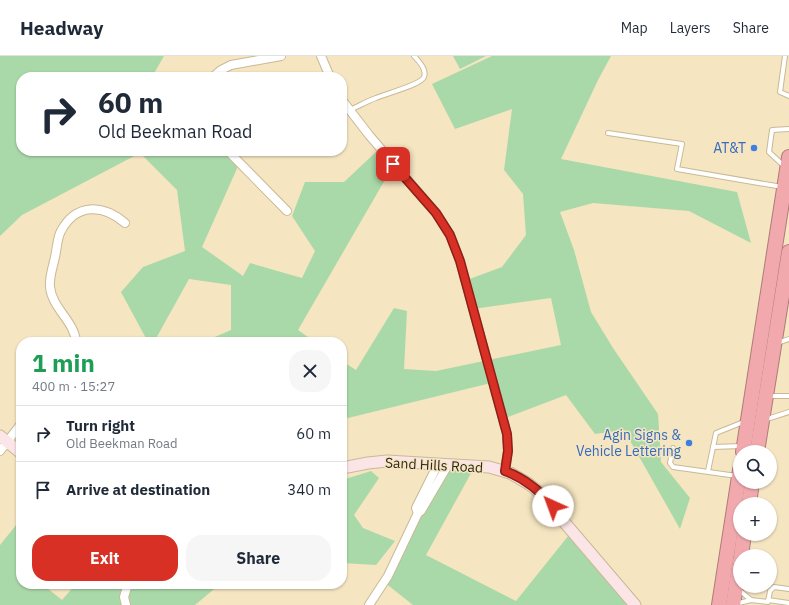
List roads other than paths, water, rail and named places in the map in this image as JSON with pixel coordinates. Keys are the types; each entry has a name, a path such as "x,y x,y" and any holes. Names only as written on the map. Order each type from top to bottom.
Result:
{"highway":[{"path":"744,445 788,163"},
{"path":"758,445 774,344 787,280 789,252"},
{"path":"719,605 737,489"},
{"path":"715,605 723,581"},
{"path":"733,605 735,593"}],"street":[{"path":"219,72 230,65 281,56"},
{"path":"321,56 328,72"},
{"path":"347,107 373,141 436,213 450,235 460,261 507,434 508,451 505,471"},
{"path":"233,156 287,211"},
{"path":"74,337 72,329 54,300 50,288 50,279 60,232 75,214 85,209 92,208 110,213 125,223"},
{"path":"0,451 3,439 16,428"},
{"path":"3,439 16,449"},
{"name":"Sand Hills Road","path":"347,467 387,461 489,467 505,471 529,484 546,498 559,516 636,605"},
{"path":"369,605 388,576 418,513 416,508 443,464"},
{"path":"126,589 124,597 126,605"}],"lane":[{"path":"350,111 374,98 422,80 425,76 425,71 420,62 414,56"},
{"path":"786,58 780,92 789,96"},
{"path":"788,163 769,152 772,130 789,128"},
{"path":"608,133 682,144 677,169 784,188"},
{"path":"774,344 789,339"},
{"path":"766,396 789,396"},
{"path":"762,420 789,412"},
{"path":"708,471 716,433 748,420"},
{"path":"713,447 733,448"},
{"path":"673,448 671,465 708,471 733,473"},
{"path":"768,601 770,591 774,587 789,589"},
{"path":"742,593 750,600"},
{"path":"733,605 750,600 789,603"}],"place":[{"name":"AT&T","path":"754,148"},
{"name":"Agin Signs & Vehicle Lettering","path":"689,443"}]}
